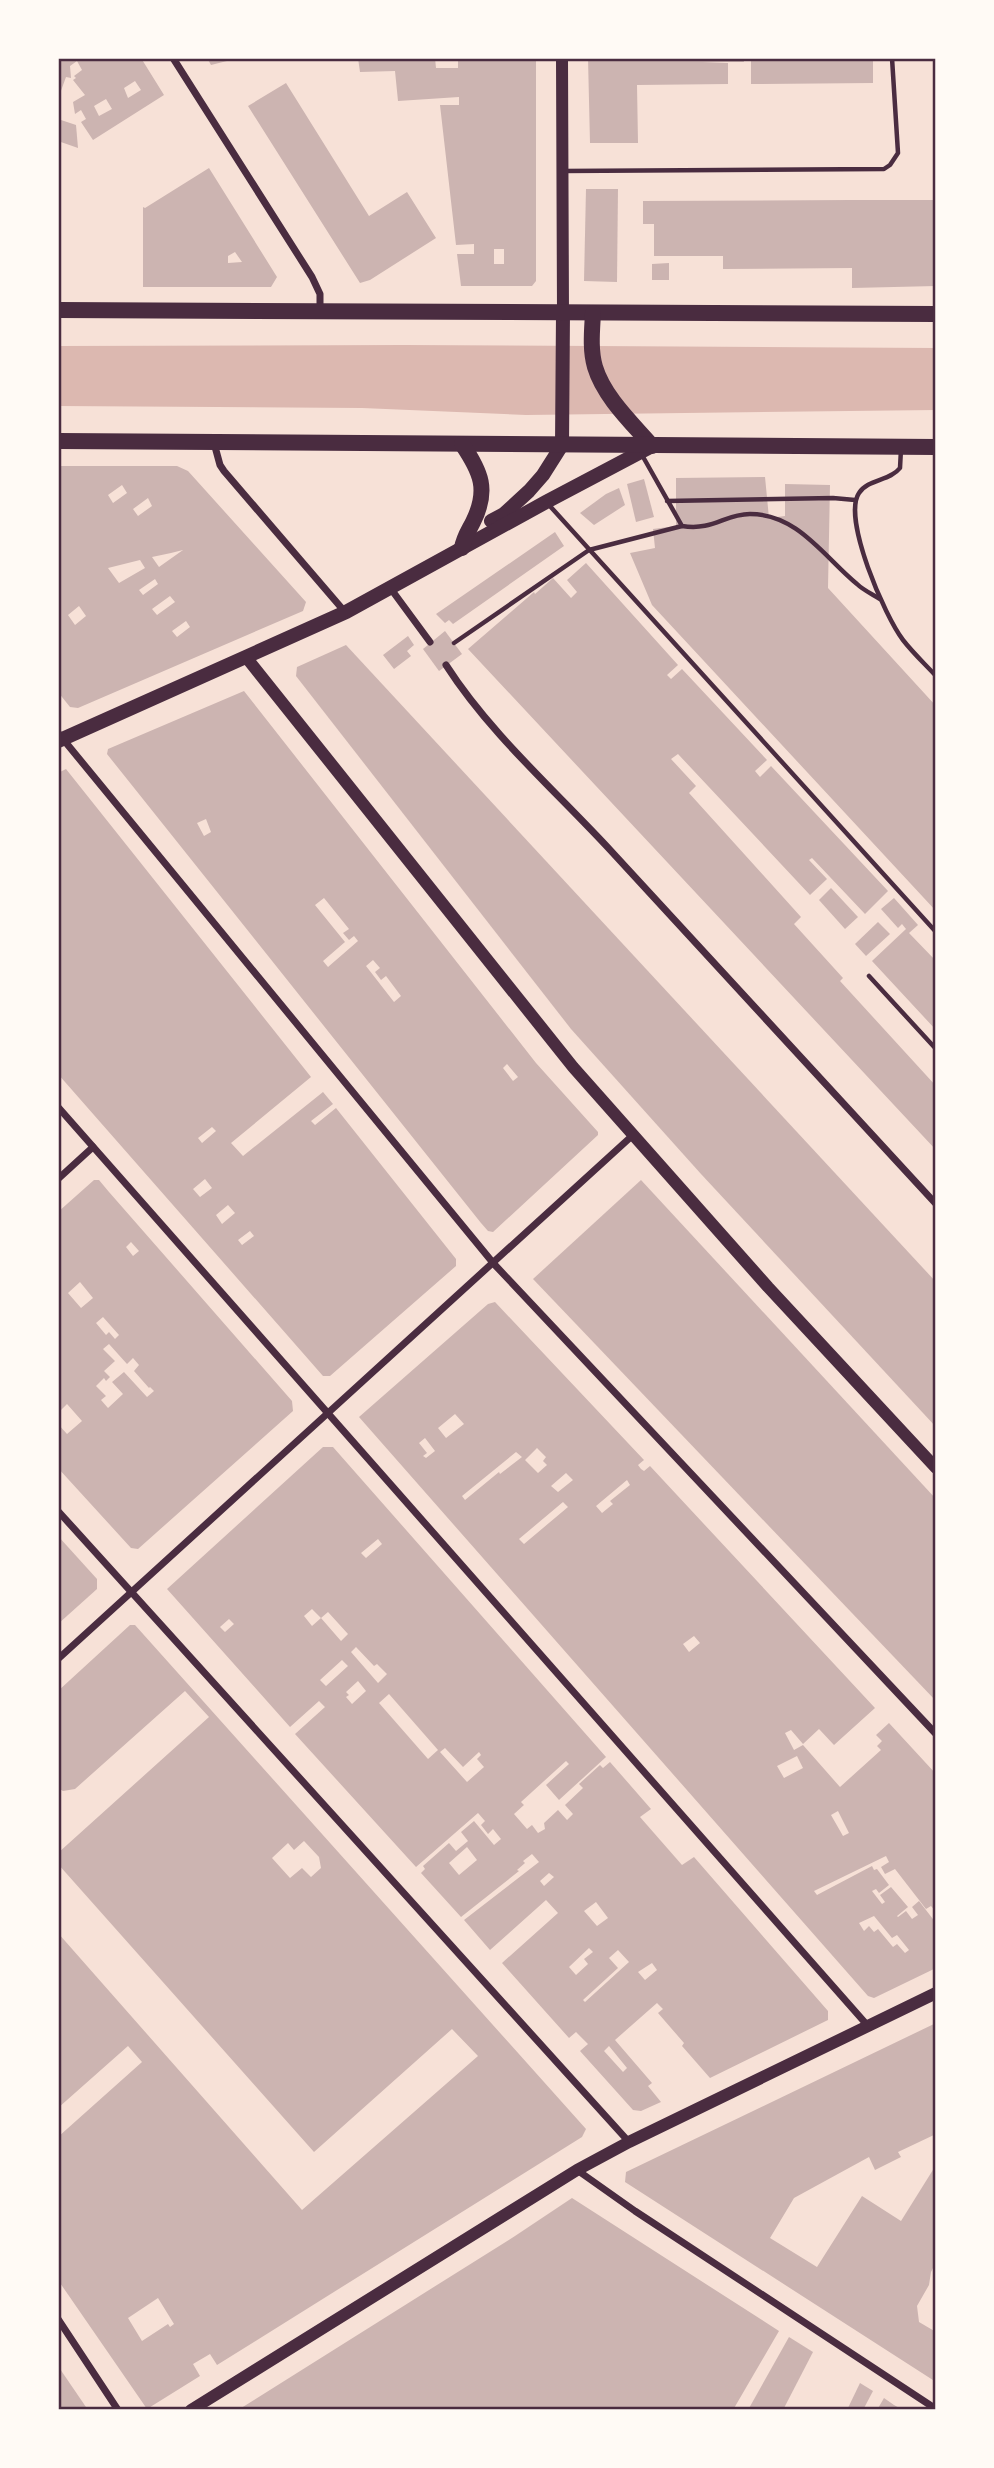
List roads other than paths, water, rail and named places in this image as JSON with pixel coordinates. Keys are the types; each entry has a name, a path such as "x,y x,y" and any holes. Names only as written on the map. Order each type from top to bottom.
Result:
{"highway":[{"path":"58,310 320,311 563,321 936,314"},
{"path":"593,321 593,359 601,383 635,427 646,449"},
{"path":"58,441 562,445 646,449 936,447"},
{"path":"462,444 481,475 482,486 473,522 465,534 462,548"}],"main road":[{"path":"462,548 475,531 504,514 528,491 543,475 562,445 563,321"},
{"path":"59,738 346,612 646,449"}],"street":[{"path":"173,58 312,277 320,294 320,311"},
{"path":"562,58 563,321"},
{"path":"214,442 224,471 346,612"},
{"path":"391,589 430,642"},
{"path":"246,657 573,1067 768,1287 936,1468"},
{"path":"446,665 464,693 495,730 569,805 936,1204"},
{"path":"59,738 494,1264 936,1734"},
{"path":"58,1107 868,2026"},
{"path":"58,1659 633,1135"},
{"path":"58,1179 93,1147"},
{"path":"58,1511 629,2142"},
{"path":"191,2410 577,2170 629,2142 936,1993"},
{"path":"577,2170 936,2409"},
{"path":"58,2319 118,2410"}],"lane":[{"path":"562,170 884,169 898,153 892,58"},
{"path":"901,448 901,461 896,473 867,486 855,500 858,528 870,575 880,599 902,640 936,676"},
{"path":"646,449 666,501 682,526"},
{"path":"666,501 855,500"},
{"path":"546,502 936,932"},
{"path":"454,643 589,550 682,526 696,528 714,525 748,514 776,518 796,528 857,584 880,599"},
{"path":"869,976 936,1049"}]}
